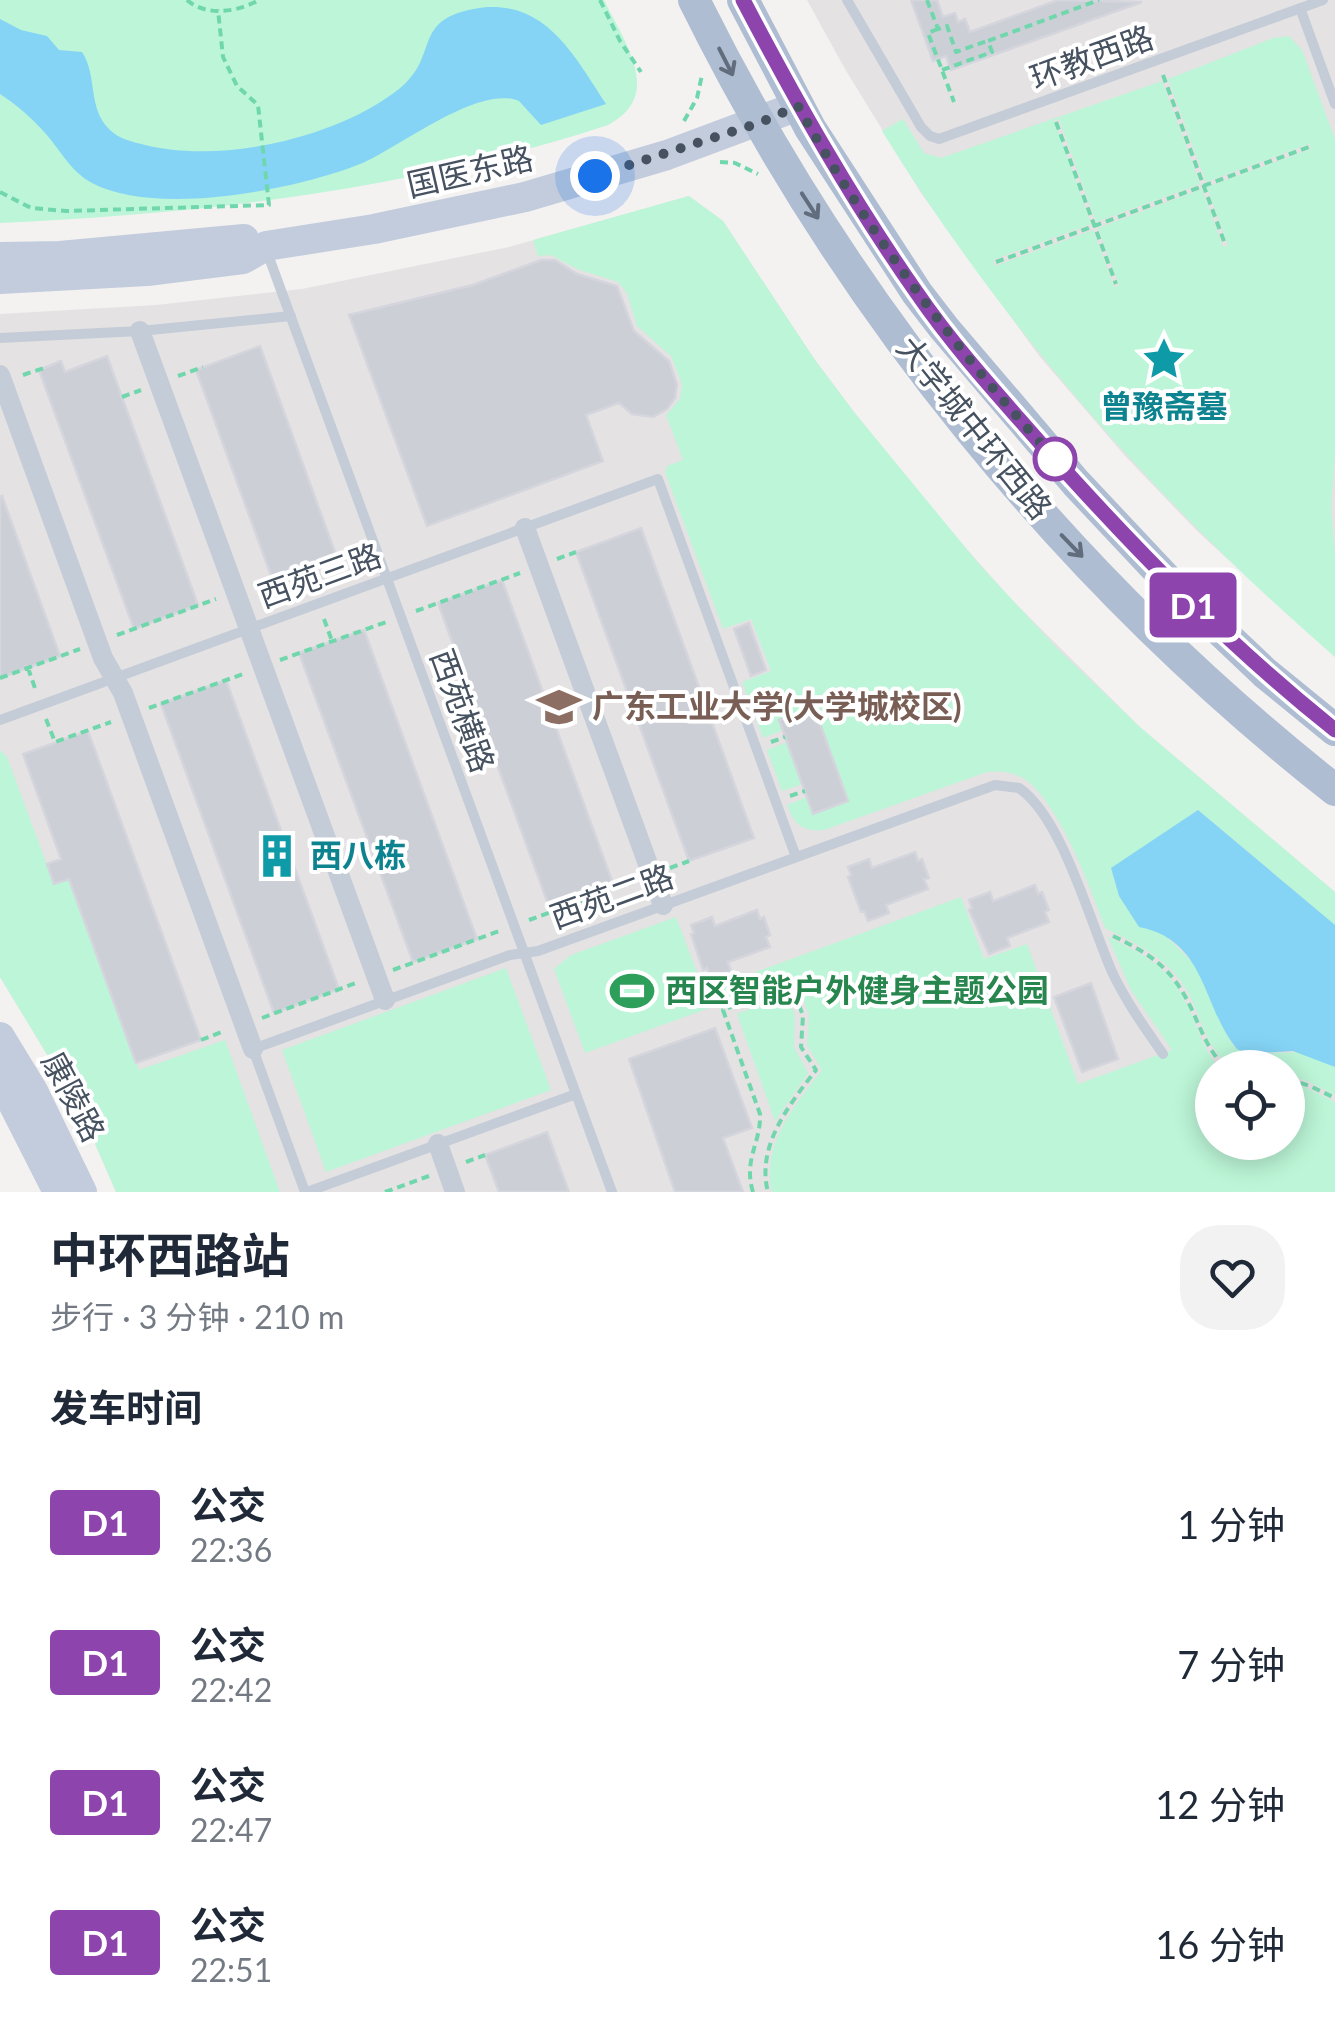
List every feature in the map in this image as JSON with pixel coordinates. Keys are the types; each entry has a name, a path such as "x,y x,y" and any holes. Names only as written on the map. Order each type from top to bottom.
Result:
{"main road":[{"name":"大学城中环西路","path":"694,0 759,123 859,282 903,343 1041,514 1170,646 1335,790"},
{"name":"大学城中环西路","path":"743,0 798,106 917,293 977,370 1170,582 1266,673 1329,718"},
{"name":"国医东路","path":"0,280 244,259 266,246 390,226 525,197 759,123 798,106"},
{"name":"国医东路","path":"0,257 60,256 244,239 266,246"},
{"name":"康陵路","path":"0,1037 33,1091 82,1192"},
{"name":"康陵路","path":"0,1078 58,1192"}],"street":[{"path":"140,331 385,1000"},
{"path":"0,376 103,658 123,693 253,1049"},
{"path":"525,528 664,905"},
{"path":"438,1144 455,1192"}],"lane":[{"name":"环教西路","path":"847,0 920,127 933,138 947,138 1322,0"},
{"path":"1301,5 1335,104"},
{"name":"西苑横路","path":"266,246 612,1192"},
{"path":"0,338 140,331 291,316"},
{"name":"西苑三路","path":"0,720 658,479 796,857"},
{"name":"西苑二路","path":"253,1049 524,952 538,951 986,787 1014,786 1033,800 1068,862 1127,1000 1163,1054"},
{"path":"253,1049 306,1192 576,1094"}],"path":[{"path":"186,0 196,8 240,11 259,0"},
{"path":"600,0 620,42 642,72"},
{"path":"927,0 938,29"},
{"path":"954,102 928,33 946,26 956,52 1099,0"},
{"path":"0,192 31,208 66,211 269,204 258,105 238,86 223,57 218,10"},
{"path":"942,70 992,52 988,40"},
{"path":"1158,60 1225,244"},
{"path":"676,129 697,98 702,70"},
{"path":"1056,122 1116,284"},
{"path":"996,262 1309,147"},
{"path":"718,161 766,178"},
{"path":"254,585 304,567 332,642"},
{"path":"116,636 217,598"},
{"path":"0,678 79,649"},
{"path":"670,868 689,861"},
{"path":"394,969 634,882"},
{"path":"1113,936 1149,953 1170,974 1187,999 1211,1050"},
{"path":"256,1020 358,983"},
{"path":"752,1192 748,1165 760,1114 723,1010 792,984 803,1016 801,1047 816,1070 787,1110 770,1144 765,1167 768,1192"},
{"path":"201,1040 238,1026"},
{"path":"1305,1085 1335,1098"}],"shaded area":[{"path":"807,0 1335,0 1335,657 1197,531 1126,457 1040,357 921,193"},
{"name":"广东工业大学(大学城校区)","path":"689,196 723,221 854,412 940,519 1013,601 1141,728 1335,892 1335,1192 116,1192 80,1109 0,977 0,314 156,305 302,289 509,247"}],"green space":[{"path":"0,0 604,0 629,50 637,83 634,99 625,113 608,125 459,166 384,182 231,205 0,223"},
{"path":"1289,36 1302,50 1335,139 1335,453 1331,506 1335,657 1207,538 1088,411 980,276 882,131 903,119 924,153 941,158 1162,81 1200,184 1096,222 1059,119 1054,120 1091,224 993,260 995,266 1093,230 1114,287 1119,285 1098,228 1202,189 1223,247 1228,245 1207,187 1311,149 1309,144 1206,182 1168,79 1273,38"},
{"path":"689,196 723,221 815,360 979,564 1057,648 1141,728 1335,892 1335,925 1198,810 1111,869 1119,896 1197,967 1233,1045 1241,1050 1216,1050 1189,994 1173,971 1142,947 1105,928 1065,833 1044,798 1022,778 1006,772 987,772 824,830 805,828 793,817 787,805 807,797 814,814 847,801 783,730 763,738 742,682 771,671 751,619 723,629 665,472 667,466 683,460 666,415 680,399 682,384 671,356 637,326 627,293 618,282 577,269 551,255 538,256 533,240"},
{"path":"787,742 802,784 782,791 767,750"},
{"path":"0,750 7,757 54,884 69,879 139,1070 225,1040 280,1192 116,1192 80,1109 0,977"},
{"path":"961,897 984,959 1027,944 1078,1084 1172,1050 1131,990 1108,937 1137,952 1169,977 1207,1050 1195,1050 1195,1160 1305,1160 1305,1087 1335,1102 1335,1192 772,1192 771,1158 776,1142 791,1112 822,1070 807,1045 809,1015 795,977 585,1053 554,969 571,955 676,917 704,991"},
{"path":"506,968 551,1090 326,1172 282,1050"},
{"path":"787,994 795,1016 794,1047 808,1073 775,1121 737,1014"},
{"path":"1305,1054 1335,1067 1335,1095 1307,1081"}],"water":[{"path":"487,7 509,8 544,25 572,53 606,104 541,125 519,101 482,101 360,164 332,174 264,190 188,199 119,193 92,183 72,167 36,123 0,94 0,19 21,30 47,36 59,50 82,52 98,112 110,130 122,138 175,150 243,149 312,133 373,106 412,76 429,38 446,19"},
{"path":"1198,810 1335,925 1335,1067 1305,1056 1305,1050 1237,1049 1191,960 1161,934 1139,927 1119,896 1111,868"}],"building":[{"path":"911,0 937,0 943,17 955,13 958,22 965,19 970,32 1058,0 1142,2 951,70 946,56 933,61"},
{"path":"541,260 555,260 577,274 617,286 634,331 669,361 677,384 675,398 667,409 653,417 632,414 619,403 586,415 603,461 427,526 349,315 473,285"},
{"path":"260,346 336,555 272,578 196,370"},
{"path":"107,356 198,605 134,629 39,370 61,361 65,372"},
{"path":"0,497 60,656 0,678"},
{"path":"641,528 754,838 689,861 576,552"},
{"path":"502,580 615,889 551,912 438,603"},
{"path":"749,623 766,670 751,676 734,629"},
{"path":"364,630 477,939 413,962 299,653"},
{"name":"西八栋","path":"226,680 339,989 274,1013 161,704"},
{"path":"814,707 848,801 813,814 779,720"},
{"path":"88,731 201,1040 136,1063 69,879 54,884 47,864 61,859 23,754"},
{"path":"915,852 929,878 924,879 928,889 886,905 889,913 868,921 848,877 848,867 869,859 872,868"},
{"path":"1035,885 1049,910 1045,912 1049,922 1007,938 1010,946 989,954 969,910 969,900 990,892 993,901"},
{"path":"757,910 760,919 764,917 770,947 728,962 731,971 711,979 707,968 703,970 691,925 712,917 715,926"},
{"path":"1091,983 1118,1059 1082,1072 1054,997"},
{"path":"715,1028 752,1128 723,1138 743,1192 675,1192 629,1059"},
{"path":"547,1132 569,1192 499,1192 485,1155"}],"bus line":[{"name":"D1","path":"743,0 810,128 845,184 917,293 977,370 1170,582 1266,673 1335,730"}],"place":[{"name":"曾豫斋墓","path":"1164,359"},
{"name":"广东工业大学(大学城校区)","path":"559,707"},
{"name":"西八栋","path":"277,856"},
{"name":"西区智能户外健身主题公园","path":"632,991"}],"route":[{"path":"595,176 667,155 798,106 917,293 977,370 1055,459"}]}
